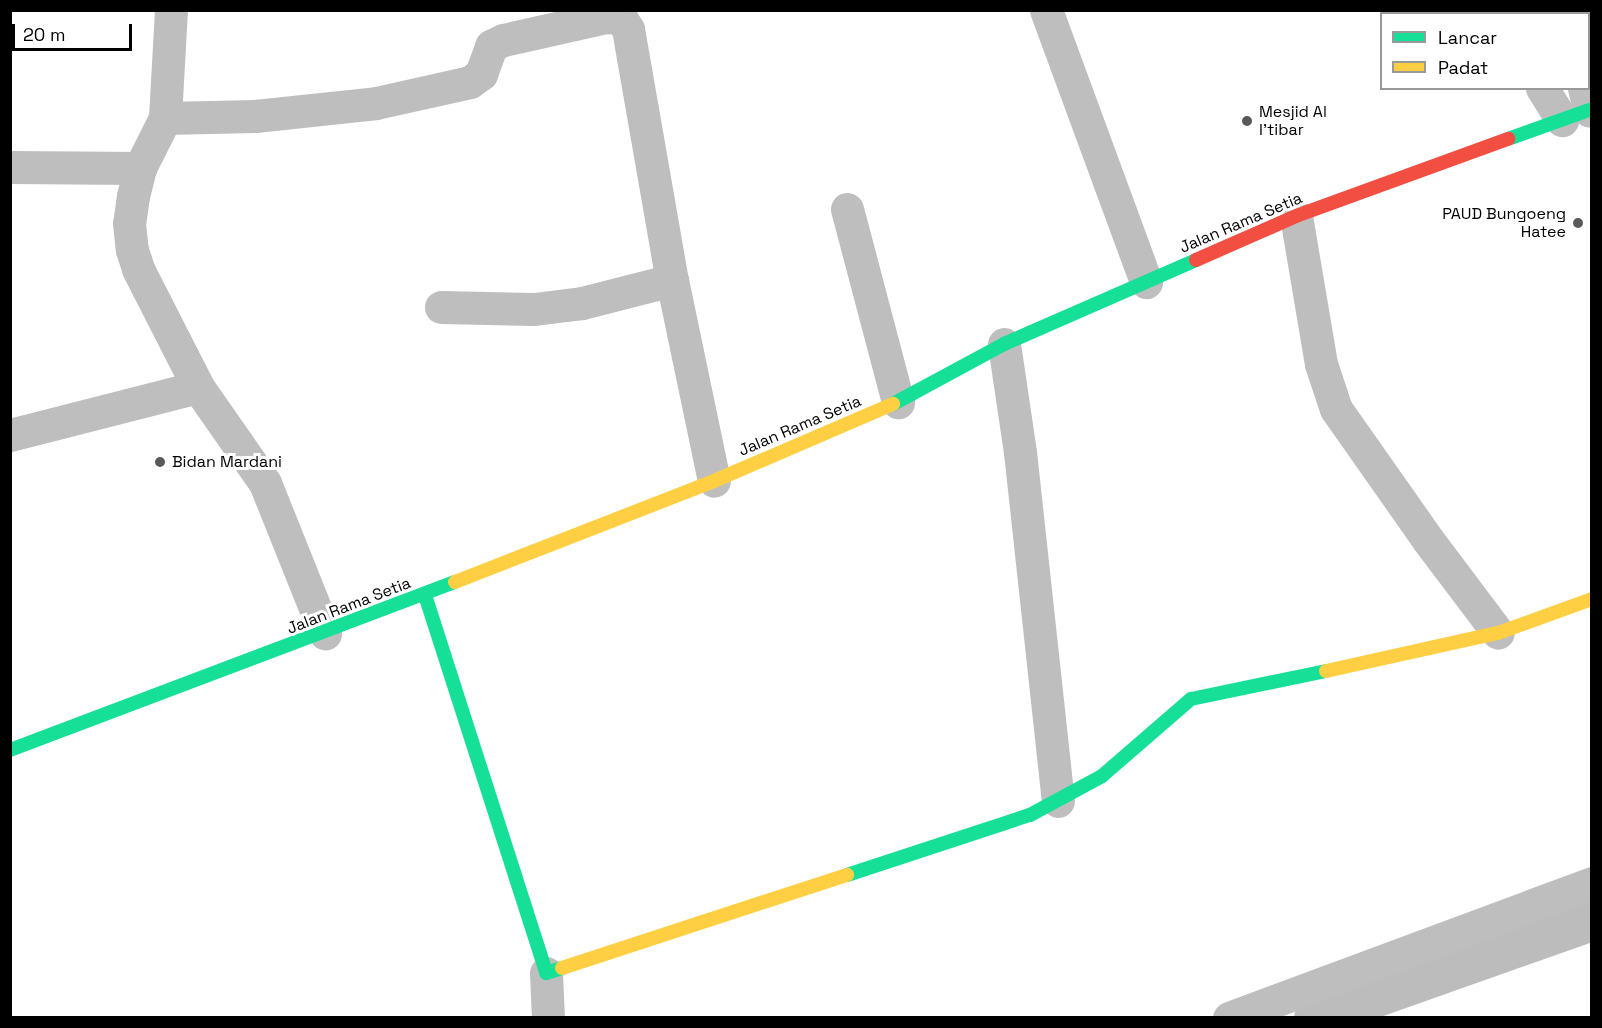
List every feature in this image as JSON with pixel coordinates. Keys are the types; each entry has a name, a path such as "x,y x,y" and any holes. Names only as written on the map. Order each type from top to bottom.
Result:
{"street":[{"path":"171,10 165,118 140,168 129,223 132,250 138,269 198,387 265,483 325,633"},
{"path":"1046,10 1146,282"},
{"path":"165,118 255,116 376,103 470,82 481,74 491,46 503,40 606,17 621,18 628,29 672,280 714,481"},
{"path":"1546,90 1582,107"},
{"name":"Jalan Rama Setia","path":"10,750 425,595 714,481 898,402 1004,344 1296,216 1582,107"},
{"path":"10,167 140,168"},
{"path":"847,209 898,402"},
{"path":"1296,216 1321,364 1336,409 1428,540 1498,633"},
{"path":"441,307 534,309 582,303 672,280"},
{"path":"1004,344 1020,452 1059,801"},
{"path":"10,435 198,387"},
{"path":"425,595 546,973 548,1017"},
{"path":"546,973 983,833 1059,801 1102,776 1191,699 1436,649 1498,633 1592,599"},
{"path":"1229,1017 1592,883"}],"waterway":[{"path":"1315,1018 1592,920"}],"traffic: fast":[{"path":"1508,139 1592,109"},
{"path":"893,404 1004,344 1196,260"},
{"path":"10,750 455,582"},
{"path":"425,595 546,973 562,968"},
{"path":"847,875 1030,815 1102,776 1191,699 1326,671"}],"traffic: slow":[{"path":"455,582 714,481 893,404"},
{"path":"1326,671 1498,633 1592,599"},
{"path":"562,968 847,875"}],"traffic: jam":[{"path":"1196,260 1296,216 1508,139"}],"place":[{"name":"Mesjid Al I'tibar","path":"1247,121"},
{"name":"PAUD Bungoeng Hatee","path":"1578,223"},
{"name":"Bidan Mardani","path":"160,462"}]}
